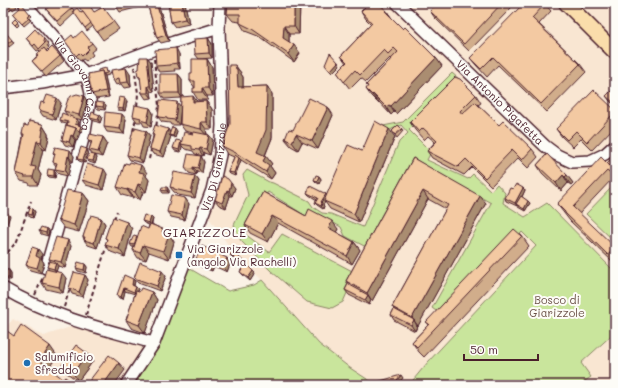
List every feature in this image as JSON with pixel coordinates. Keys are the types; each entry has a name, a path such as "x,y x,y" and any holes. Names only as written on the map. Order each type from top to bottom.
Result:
{"main road":[{"path":"566,3 615,52"}],"street":[{"name":"Via Giovanni Cesca","path":"24,3 85,75 91,94 89,112 71,184 46,268"},
{"name":"Via Di Giarizzole","path":"126,385 154,342 212,190 220,156 222,125 219,28 220,3"},
{"name":"Via Antonio Pigafetta","path":"397,3 545,146 557,155 572,162 590,161 605,154 615,145"},
{"path":"3,88 85,75 152,50 219,28"},
{"path":"3,288 31,303 61,316 84,324 154,342"}],"path":[{"path":"152,50 159,106 156,130"},
{"path":"132,58 138,93 137,109"},
{"path":"132,137 136,116"},
{"path":"149,159 152,144"},
{"path":"3,258 17,240 31,201"},
{"path":"114,219 116,211"},
{"path":"84,324 108,241"},
{"path":"31,303 46,268"},
{"path":"61,316 71,286"}],"shaded area":[{"path":"226,3 615,3 615,187 613,186 587,214 615,242 615,272 547,203 526,217 503,203 496,185 491,191 473,174 468,179 427,160 431,152 409,130 459,80 452,73 401,125 408,133 399,142 363,227 331,214 322,213 313,207 308,201 247,170 243,175 248,195 234,225 241,241 271,271 307,302 282,234 269,252 245,234 268,192 308,217 315,213 341,227 345,236 368,248 417,162 491,203 432,308 508,238 522,232 536,246 428,362 409,385 374,385 319,344 262,280 234,253 209,218 224,152 228,115"},
{"path":"13,319 44,336 76,325 155,349 130,385 3,385 3,331"},
{"path":"615,332 615,385 579,385 591,377 581,363"}],"green space":[{"name":"Bosco di Giarizzole","path":"452,73 460,80 409,130 431,152 427,160 468,179 473,174 491,191 497,184 505,193 503,203 525,217 547,203 615,272 615,332 581,363 591,377 579,385 409,385 428,362 536,246 522,232 513,242 508,238 436,311 432,308 491,203 417,162 368,248 345,236 341,227 315,213 309,218 268,192 245,234 269,252 282,234 356,273 343,302 332,308 307,302 271,271 241,241 234,225 248,195 243,175 247,170 309,201 313,207 322,213 331,214 363,227 399,142 408,133 401,125 390,130 383,126 403,122"},
{"path":"613,186 615,187 615,242 586,214"},
{"path":"187,267 228,291 254,285 262,280 319,344 374,385 130,385"}],"building":[{"path":"53,3 68,3 72,8 57,21 46,9"},
{"path":"84,3 88,3 94,12 103,7 114,21 97,32 79,7"},
{"path":"147,3 156,3 166,35 157,38"},
{"path":"168,3 182,3 185,19 171,22"},
{"path":"228,3 294,3 294,26 284,26 283,38 294,45 288,54 252,29 240,23 240,14 227,14"},
{"path":"369,3 380,3 379,4 386,10 385,11 403,29 405,27 436,58 391,106 389,105 386,107 366,89 368,86 366,85 398,52 394,48 388,54 384,50 360,75 355,70 344,82 337,72 347,62 341,56 372,23 361,11"},
{"path":"437,3 444,3 447,6 450,3 502,3 464,44 430,11"},
{"path":"524,3 545,4 532,18 580,64 541,104 493,57 481,69 470,58"},
{"path":"22,4 30,14 27,16 29,18 22,24 13,14"},
{"path":"77,8 81,13 83,12 91,23 85,28 73,11"},
{"path":"15,19 18,22 15,25 12,22"},
{"path":"35,29 44,39 43,40 45,43 39,49 35,44 33,46 26,38"},
{"path":"82,31 92,43 87,47 89,49 82,56 79,53 76,56 65,41 72,35 74,38"},
{"path":"7,34 12,40 7,44 3,38"},
{"path":"208,38 209,53 195,54 194,39"},
{"path":"52,47 60,56 42,72 32,61 44,48 47,52"},
{"path":"176,48 177,63 156,66 155,50"},
{"path":"330,53 338,62 330,71 325,65"},
{"path":"140,57 147,57 150,86 148,86 148,93 142,93 140,76 138,76 137,70 139,69"},
{"path":"192,59 207,59 208,88 202,88 202,92 193,92 193,88 195,88 195,81 190,81 190,73 192,73"},
{"path":"229,65 235,65 237,69 238,87 267,86 266,130 257,152 266,156 263,161 269,165 266,172 222,146 230,124"},
{"path":"106,68 107,73 103,74 102,71 98,72 98,70"},
{"path":"126,68 128,82 120,83 119,78 113,80 111,70"},
{"path":"102,71 106,91 92,94 88,74"},
{"path":"160,74 178,74 179,93 160,93"},
{"path":"455,77 460,79 476,95 460,111 462,114 475,102 499,125 503,121 532,149 522,160 512,150 485,178 466,159 458,167 427,151 437,141 423,128 419,132 410,122"},
{"path":"615,87 615,104 606,96"},
{"path":"594,90 615,110 615,112 587,142 576,131 567,140 556,129"},
{"path":"77,94 84,96 79,115 64,111 68,99"},
{"path":"47,95 57,98 52,114 39,110 41,102 44,103"},
{"path":"193,96 193,102 206,101 207,122 201,122 201,129 180,124 181,97"},
{"path":"119,97 125,98 123,109 117,108"},
{"path":"309,98 328,107 312,141 296,134 292,142 285,139 289,129 293,130"},
{"path":"160,100 177,102 175,120 158,117"},
{"path":"96,102 104,103 103,107 96,106"},
{"path":"135,105 150,108 147,122 140,120 141,118 133,116"},
{"path":"92,112 100,115 98,120 90,118"},
{"path":"105,112 122,114 120,129 104,127"},
{"path":"62,113 77,119 75,124 81,126 79,131 76,128 67,125 68,122 60,120"},
{"path":"29,121 42,124 43,130 41,142 37,141 31,166 36,167 33,177 24,177 25,176 16,173 24,134 22,134 24,125 28,126"},
{"path":"375,121 389,129 354,214 324,201 348,145 362,151"},
{"path":"66,125 76,128 73,136 71,135 69,142 62,140"},
{"path":"155,125 168,129 160,152 150,149"},
{"path":"398,125 402,129 395,135 392,131"},
{"path":"172,127 175,128 173,136 169,135"},
{"path":"135,128 146,131 139,158 127,155 133,130 135,130"},
{"path":"184,132 209,135 206,149 192,149 192,146 181,144"},
{"path":"90,134 103,137 98,152 89,150 92,141 88,140"},
{"path":"176,140 181,141 179,150 173,148"},
{"path":"55,147 70,150 65,171 55,169 57,163 53,162 55,153 53,153"},
{"path":"81,147 87,149 83,160 77,159"},
{"path":"89,154 95,155 93,161 87,160"},
{"path":"188,154 201,156 198,168 185,168"},
{"path":"547,154 567,175 565,177 563,175 556,183 537,165"},
{"path":"235,155 239,158 234,173 228,172"},
{"path":"615,156 615,171 607,163"},
{"path":"601,157 615,171 615,173 612,175 607,171 573,207 615,247 608,255 557,204"},
{"path":"413,158 480,196 412,318 392,307 448,205 423,191 367,293 346,281"},
{"path":"130,162 141,165 139,172 144,173 141,185 138,184 135,192 117,187 125,163 129,164"},
{"path":"87,164 104,169 99,185 82,180"},
{"path":"48,169 54,170 54,176 47,175"},
{"path":"174,172 195,176 191,193 170,187"},
{"path":"316,175 319,176 317,181 314,180"},
{"path":"222,176 228,179 231,183 229,191 227,190 222,203 215,200"},
{"path":"516,184 523,188 515,203 505,198 510,188 513,189"},
{"path":"310,186 326,194 321,202 321,206 315,203 318,198 307,193"},
{"path":"162,187 167,187 167,191 161,190"},
{"path":"67,190 83,193 74,225 58,220"},
{"path":"263,192 306,216 309,209 332,221 329,228 354,242 347,256 272,216 262,234 245,225"},
{"path":"171,195 185,198 182,215 167,212"},
{"path":"521,196 528,201 524,209 516,204"},
{"path":"30,208 33,209 32,215 28,214"},
{"path":"3,210 6,211 3,219"},
{"path":"91,215 101,218 94,243 84,240 85,237 83,237"},
{"path":"144,215 151,217 149,223 142,221"},
{"path":"113,217 127,222 119,249 105,245 107,239 105,238"},
{"path":"150,224 163,229 162,232 169,234 163,251 143,245 140,253 133,250 141,226 148,229"},
{"path":"41,227 47,229 46,233 39,231"},
{"path":"514,229 522,236 417,347 412,342 429,324 426,322"},
{"path":"134,235 137,236 134,245 130,244"},
{"path":"56,237 68,240 61,262 49,259"},
{"path":"202,246 227,258 223,266 211,260 208,266 195,261"},
{"path":"32,247 38,249 36,256 40,258 37,268 26,265"},
{"path":"232,250 253,271 248,278 240,272 243,267 229,253"},
{"path":"49,261 56,263 54,269 47,267"},
{"path":"78,262 85,264 84,270 76,268"},
{"path":"140,262 162,271 157,286 134,278"},
{"path":"46,269 62,273 59,287 42,283"},
{"path":"5,270 9,270 9,278 5,278"},
{"path":"74,272 85,275 79,292 69,288"},
{"path":"124,275 133,279 132,285 136,287 134,292 124,288 121,297 117,295"},
{"path":"348,284 368,295 365,300 345,290"},
{"path":"141,288 152,292 139,325 126,320 136,291 139,292"},
{"path":"394,309 414,320 411,325 391,315"},
{"name":"Salumificio Sfreddo","path":"21,325 50,346 40,361 63,379 65,377 74,384 73,385 3,385 3,328 14,336"},
{"path":"76,345 87,353 73,373 62,365"},
{"path":"109,355 119,363 103,385 86,385"},
{"path":"401,375 393,385 377,382"}],"place":[{"name":"Via Giarizzole (angolo Via Rachelli)","path":"179,255"},
{"name":"Salumificio Sfreddo","path":"27,363"}],"district":[{"name":"GIARIZZOLE","path":"205,233"}]}
